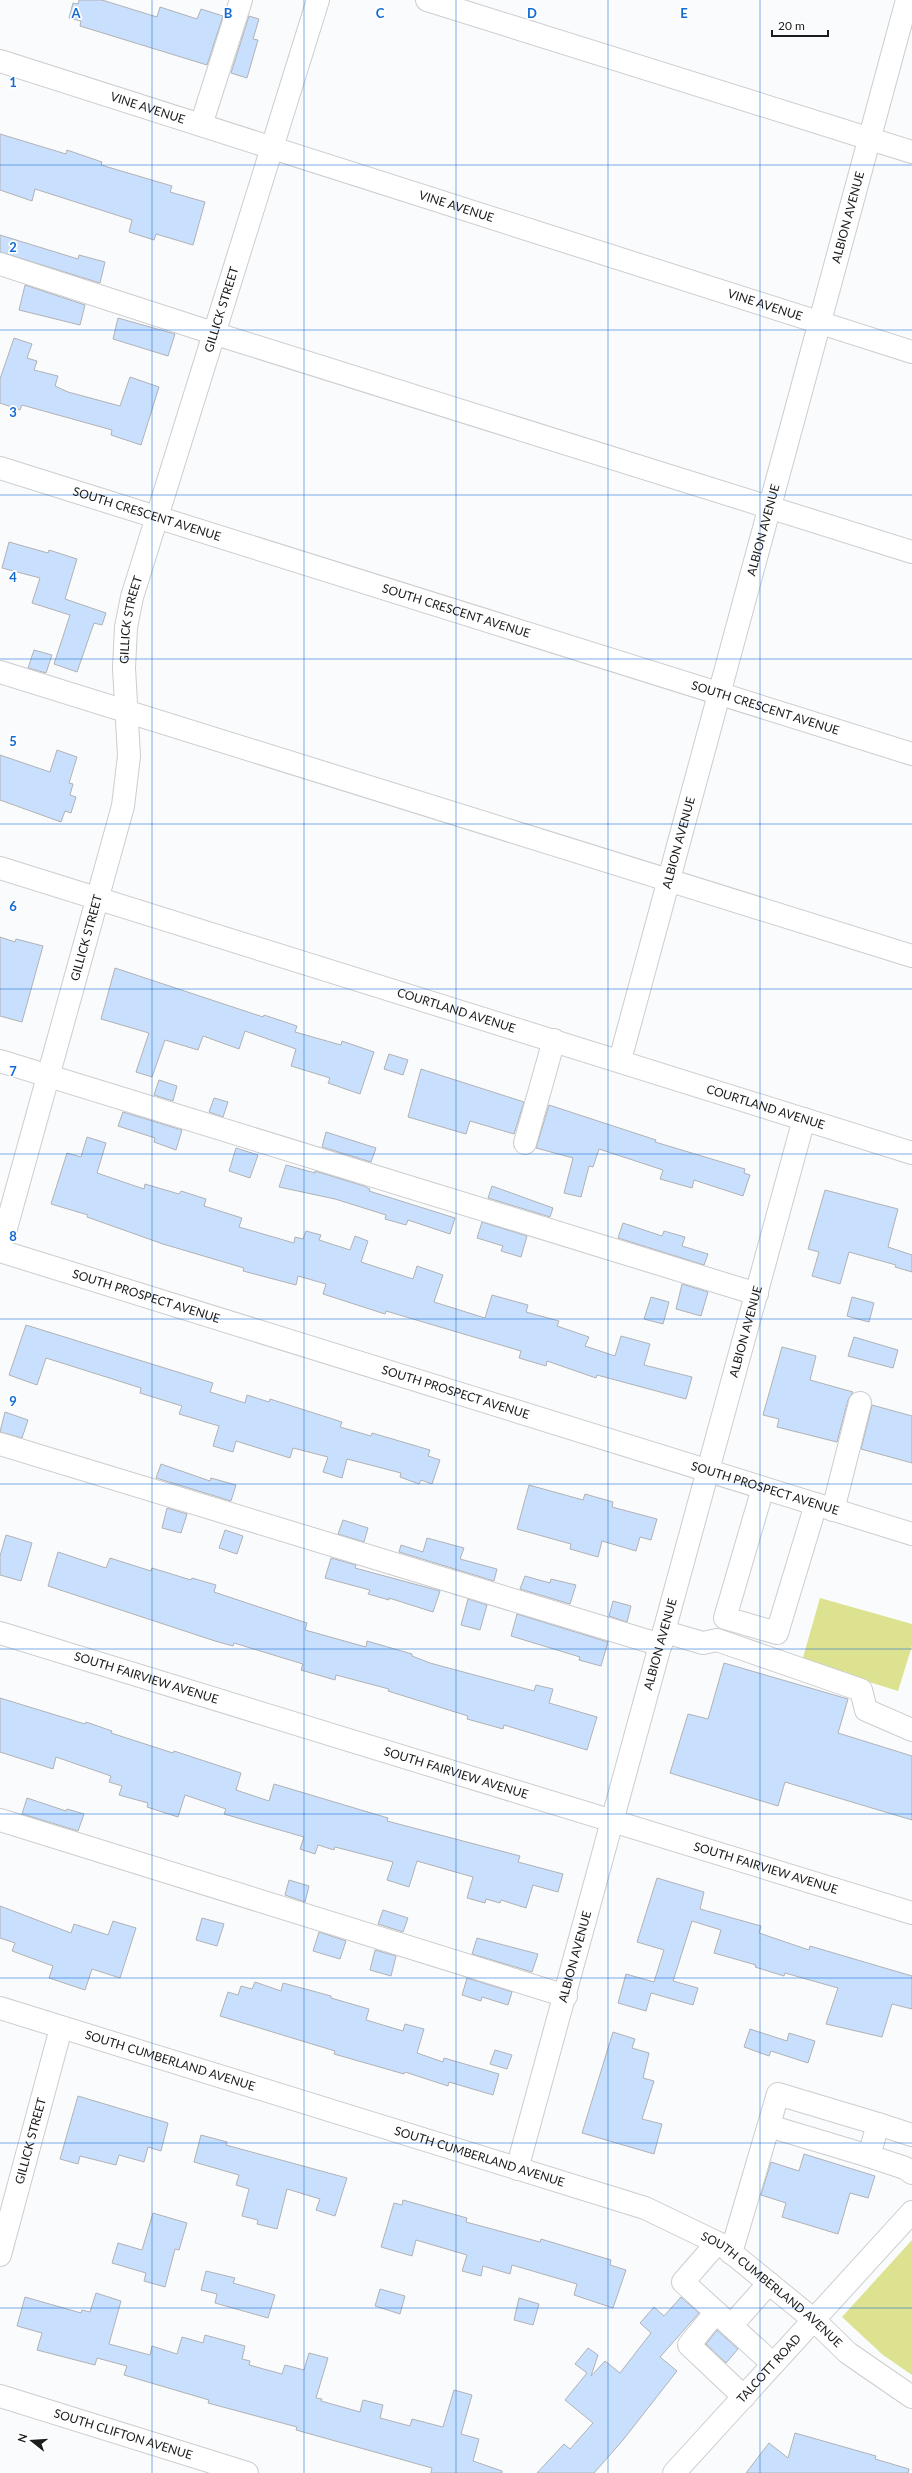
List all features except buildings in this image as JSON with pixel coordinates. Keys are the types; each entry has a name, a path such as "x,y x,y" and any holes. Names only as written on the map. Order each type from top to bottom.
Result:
{"street":[{"path":"201,126 241,0"},
{"name":"GILLICK STREET","path":"0,1250 122,806 129,756 124,668 126,627 132,597 155,516 318,0"},
{"path":"427,0 912,152"},
{"name":"ALBION AVENUE","path":"620,1060 907,0"},
{"name":"VINE AVENUE","path":"0,61 820,324 912,352"},
{"path":"0,264 213,334 912,552"},
{"name":"SOUTH CRESCENT AVENUE","path":"0,468 912,754"},
{"path":"0,672 912,956"},
{"name":"COURTLAND AVENUE","path":"0,868 620,1060 804,1120 912,1153"},
{"path":"525,1143 554,1040"},
{"path":"0,1061 756,1294"},
{"name":"ALBION AVENUE","path":"518,2170 804,1120"},
{"name":"SOUTH PROSPECT AVENUE","path":"0,1250 912,1534"},
{"path":"763,1488 725,1618 776,1633 824,1507 860,1404"},
{"path":"0,1444 663,1638 703,1643 717,1640 861,1690 866,1710 912,1730"},
{"name":"SOUTH FAIRVIEW AVENUE","path":"0,1633 912,1914"},
{"path":"0,1820 566,1996"},
{"name":"SOUTH CUMBERLAND AVENUE","path":"0,2008 518,2170 645,2208 724,2248 814,2320 848,2353 912,2398"},
{"name":"GILLICK STREET","path":"0,2255 7,2202 62,2028"},
{"path":"773,2364 683,2282 724,2248 769,2126 778,2094 912,2134"},
{"path":"868,2156 878,2124"},
{"path":"769,2126 905,2168 912,2173"},
{"name":"TALCOTT ROAD","path":"674,2473 912,2212"},
{"path":"744,2397 689,2345 769,2283"},
{"name":"SOUTH CLIFTON AVENUE","path":"0,2396 247,2473"}],"green space":[{"path":"820,1598 912,1624 912,1646 898,1691 802,1661"},
{"path":"912,2240 912,2375 883,2355 842,2317"}]}
